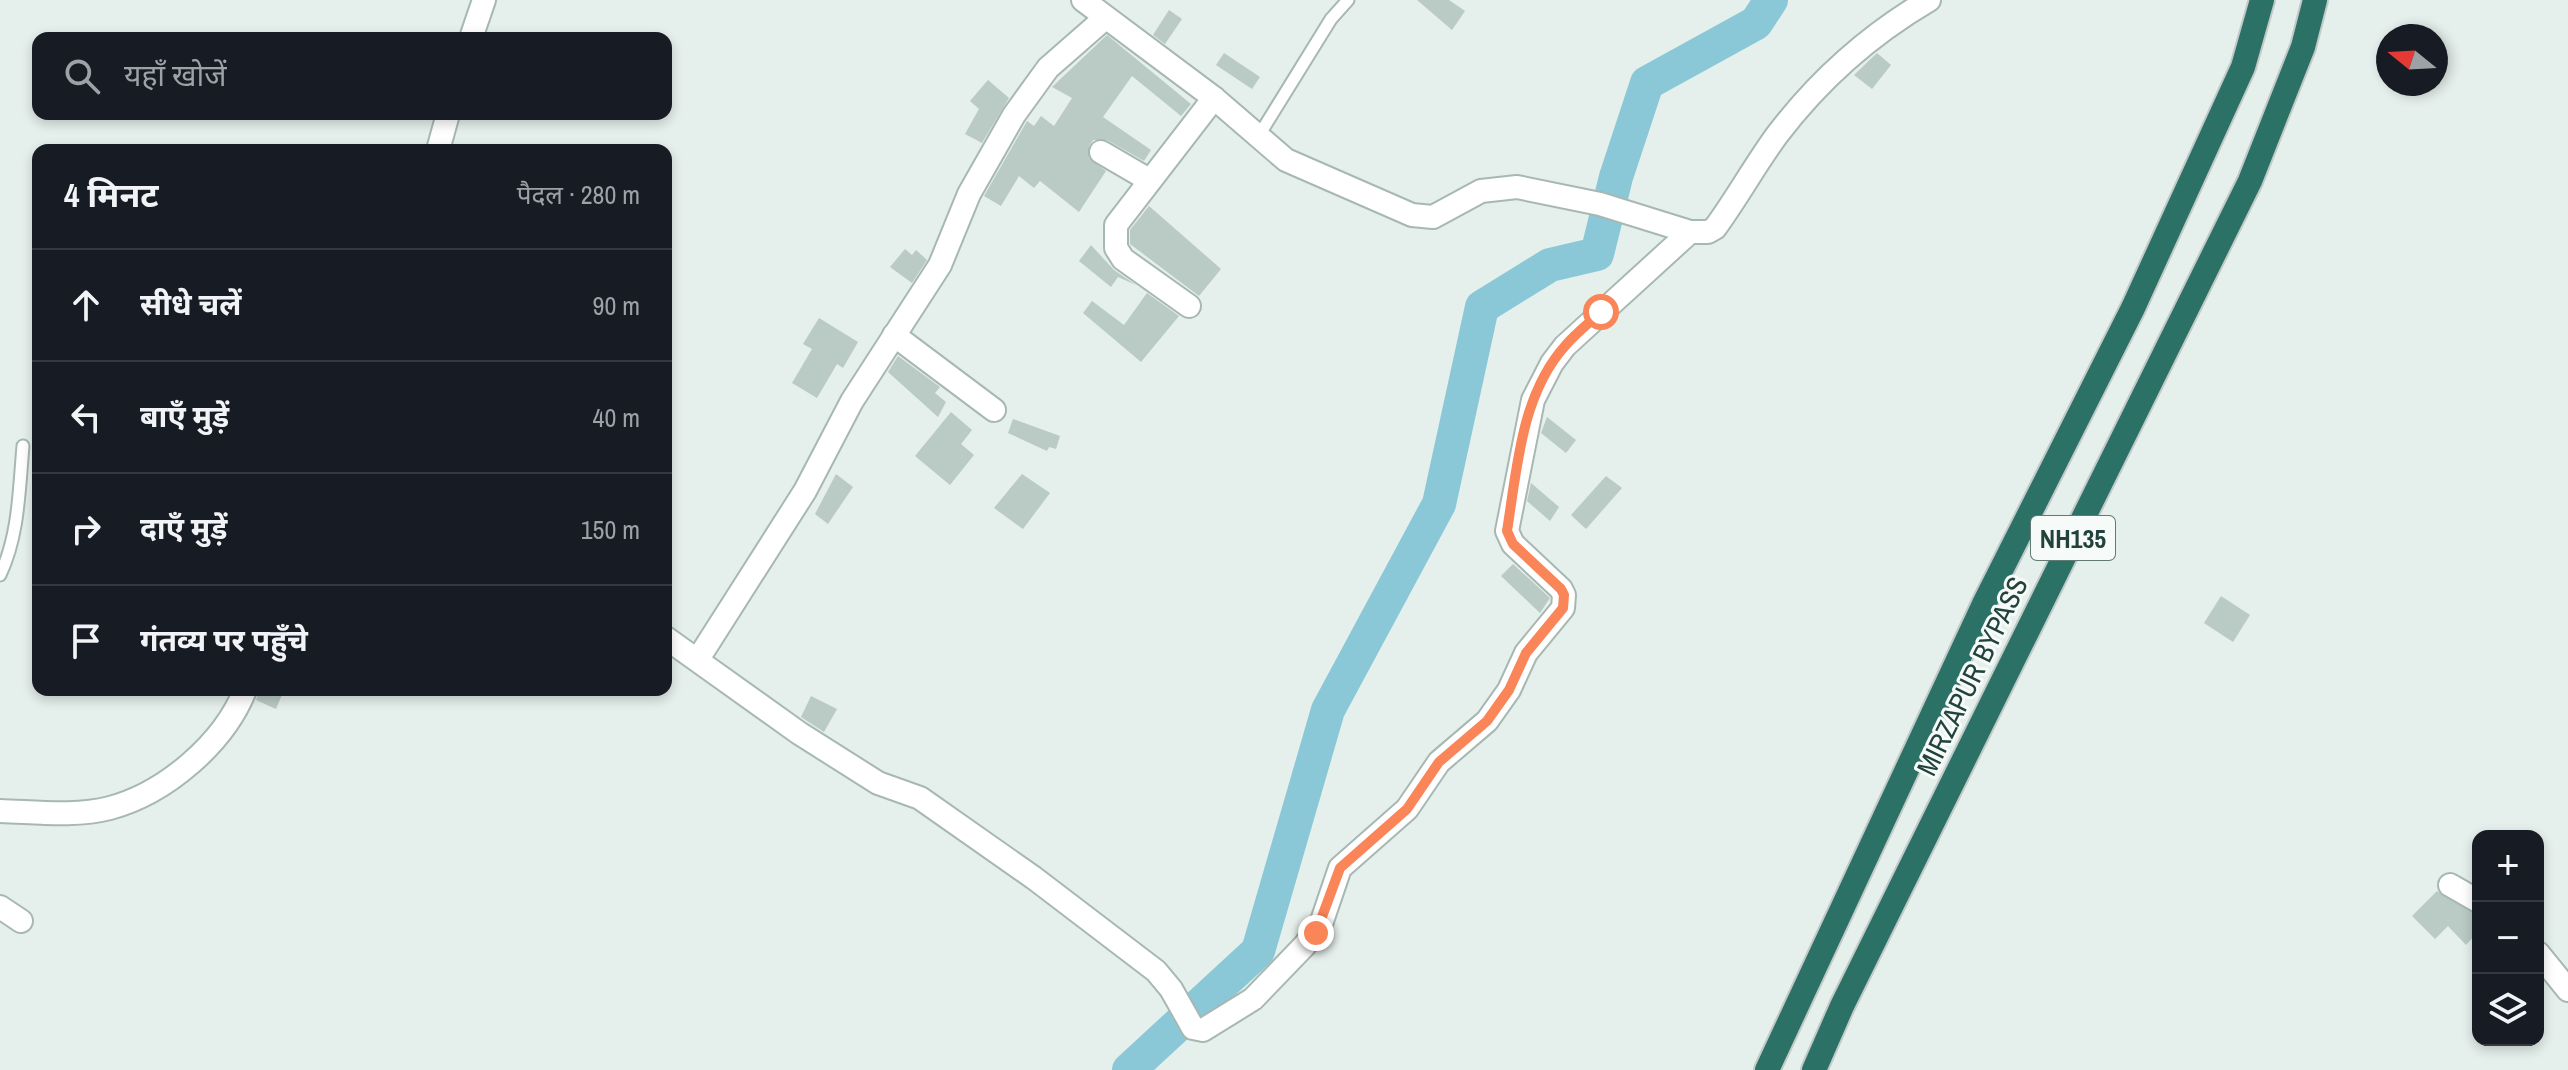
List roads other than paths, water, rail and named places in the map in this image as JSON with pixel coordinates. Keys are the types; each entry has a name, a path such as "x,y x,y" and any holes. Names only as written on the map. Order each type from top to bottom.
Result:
{"highway":[{"name":"NH135","path":"1767,1070 1984,604 2133,308 2243,67 2262,0"},
{"name":"MIRZAPUR BYPASS","path":"1814,1070 1842,1006 2250,181 2303,47 2315,0"}],"street":[{"path":"473,32 484,0"},
{"path":"1083,0 1104,19 1214,98 1286,160 1422,218 1433,217 1468,196 1500,187 1600,204 1690,232 1708,232 1715,228 1778,133 1825,80 1881,31 1929,0"},
{"path":"698,659 805,491 852,401 940,265 969,194 1014,115 1048,68 1104,19"},
{"path":"1189,306 1123,259 1116,248 1116,225 1214,98"},
{"path":"440,144 446,120"},
{"path":"1101,152 1149,180"},
{"path":"672,642 799,733 878,783 920,798 946,816 1121,944 1171,989 1190,1025 1195,1030 1203,1030 1241,1007 1274,980 1305,945 1322,921 1340,868 1407,809 1439,762 1487,721 1509,690 1526,653 1563,608 1561,589 1513,544 1507,531 1533,400 1565,346 1690,232"},
{"path":"894,335 994,410"},
{"path":"0,811 64,813 110,808 141,796 213,742 241,696"},
{"path":"2450,885 2472,898"},
{"path":"0,907 21,921"},
{"path":"2544,960 2568,990"}],"lane":[{"path":"1258,137 1331,19 1348,0"},
{"path":"0,575 10,553 15,529 23,446"}],"waterway":[{"path":"1129,1070 1258,951 1328,710 1439,504 1482,307 1550,265 1597,254 1616,177 1647,83 1756,23 1771,0"}]}
